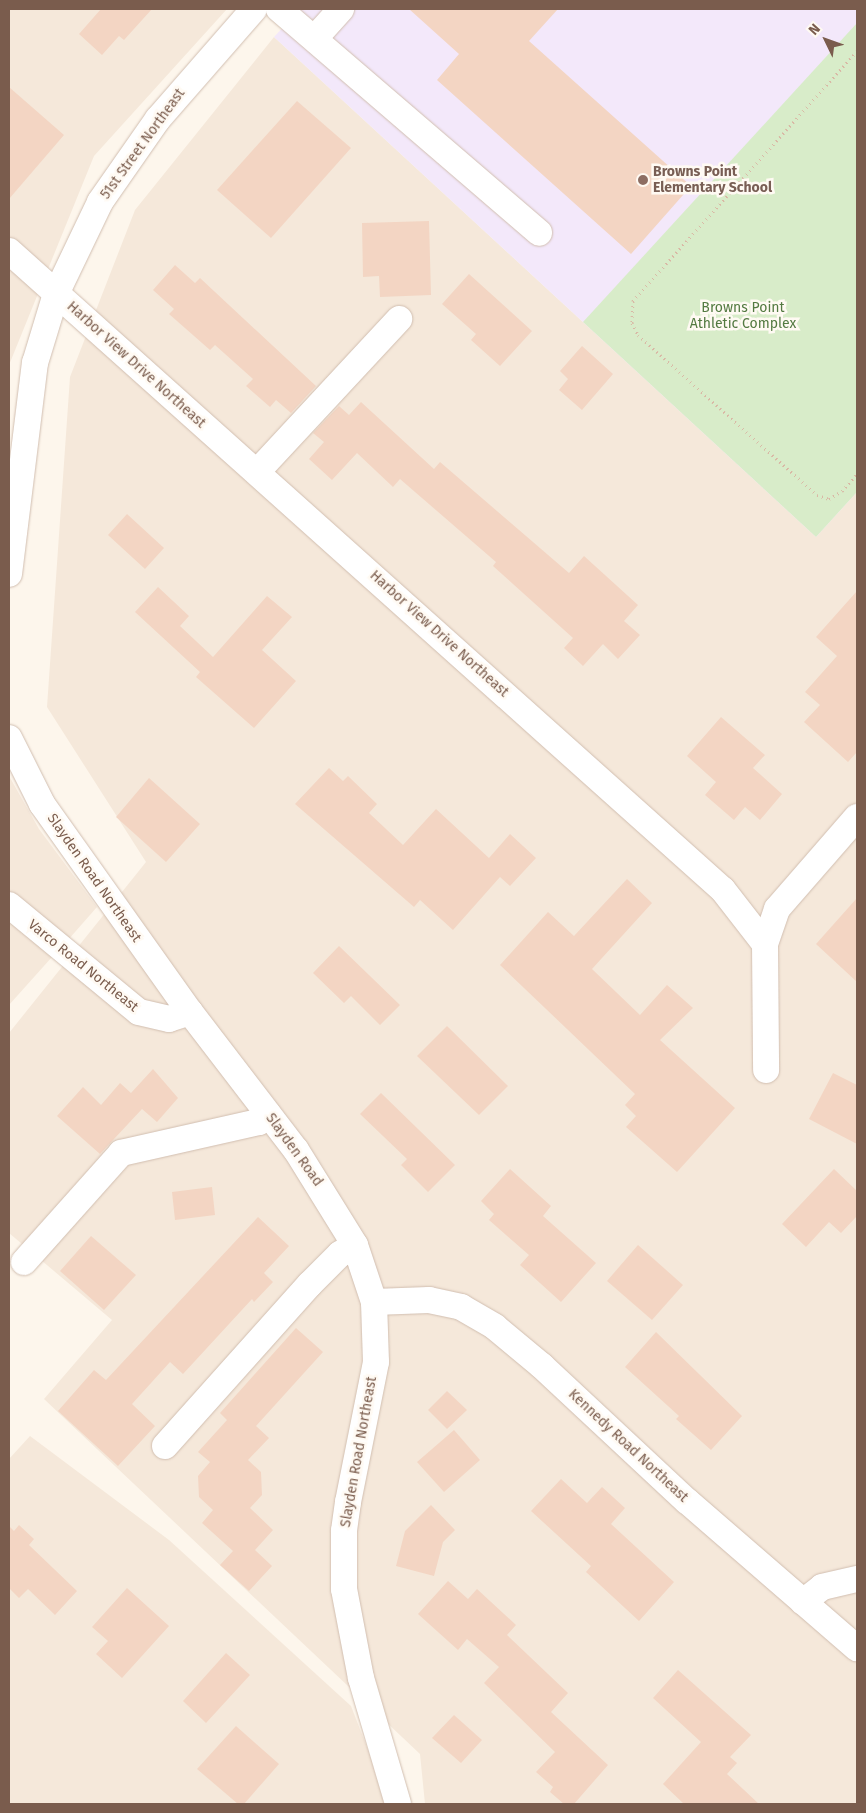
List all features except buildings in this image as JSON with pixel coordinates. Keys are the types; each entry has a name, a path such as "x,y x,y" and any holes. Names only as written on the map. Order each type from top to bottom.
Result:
{"street":[{"name":"51st Street Northeast","path":"56,294 100,202 158,119 254,9"},
{"path":"278,9 315,38 539,233"},
{"path":"315,38 341,9"},
{"name":"Harbor View Drive Northeast","path":"9,251 704,870 736,904 765,944"},
{"path":"9,574 35,363 56,294"},
{"path":"257,472 399,319"},
{"name":"Slayden Road Northeast","path":"9,738 11,747 42,804 190,1012"},
{"path":"766,1070 765,944 777,908 857,817"},
{"name":"Varco Road Northeast","path":"9,905 139,1012 169,1019 190,1012"},
{"name":"Slayden Road","path":"190,1012 320,1184 355,1245 374,1302"},
{"path":"24,1262 121,1153 259,1122 268,1114"},
{"path":"164,1446 310,1284 340,1254 355,1245"},
{"name":"Kennedy Road Northeast","path":"374,1302 429,1300 461,1307 494,1327 857,1648"},
{"name":"Slayden Road Northeast","path":"374,1302 376,1362 346,1512 344,1589 361,1678 398,1804"},
{"path":"803,1602 822,1587 857,1579"}],"path":[{"path":"857,51 633,301 632,323 638,335 817,495 829,499 842,491 857,474"}],"shaded area":[{"path":"9,9 227,9 94,156 9,365"},
{"name":"Browns Point Elementary School","path":"300,9 857,9 857,492 816,537 274,37"},
{"path":"274,37 816,537 857,492 857,1804 425,1804 420,1754 44,1399 112,1320 9,1233 9,1033 146,862 47,707 70,377 135,210"},
{"path":"9,776 39,829 97,907 68,940 9,892"},
{"path":"9,922 52,957 9,1005"},
{"path":"30,1436 169,1540 351,1706 389,1804 9,1804 9,1459"}],"green space":[{"name":"Browns Point Athletic Complex","path":"857,23 857,492 816,537 583,322"}],"place":[{"name":"Browns Point Elementary School","path":"643,180"}]}
